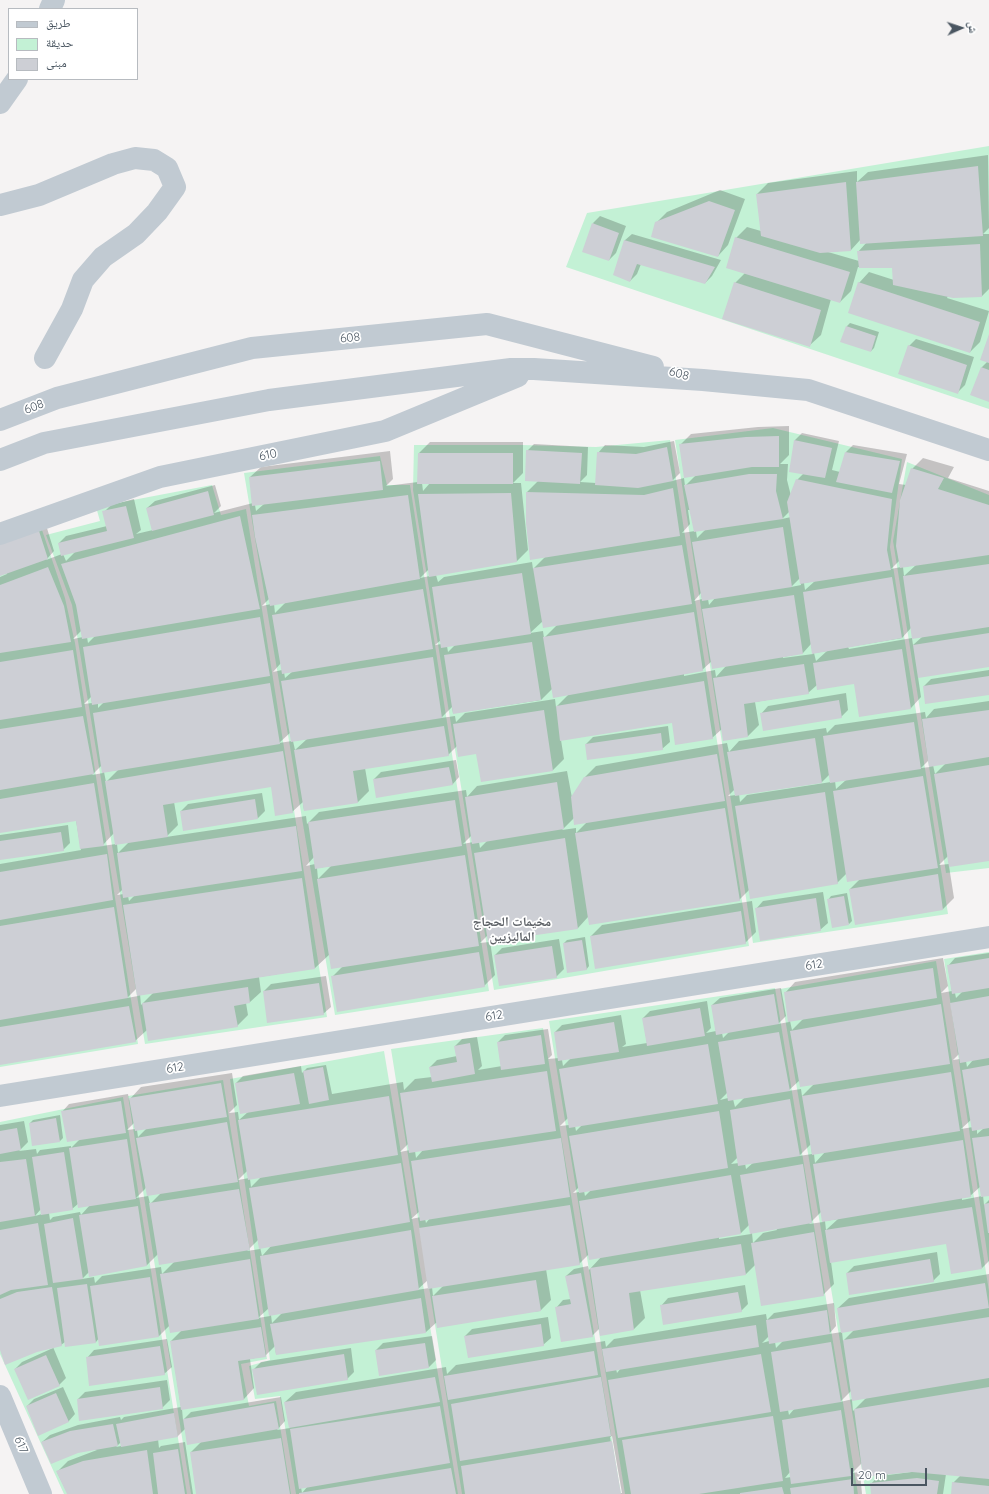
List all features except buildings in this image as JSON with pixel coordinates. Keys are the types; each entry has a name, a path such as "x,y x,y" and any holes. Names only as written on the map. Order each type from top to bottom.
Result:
{"street":[{"path":"0,103 16,80"},
{"path":"0,205 39,195 113,164 136,158 154,160 167,168 175,187 157,212 136,234 103,257 83,280 72,309 45,358"},
{"name":"608","path":"0,420 57,398 252,348 487,324 703,380"},
{"name":"608","path":"0,460 44,443 269,400 511,369 534,369 703,380 808,390 989,450"},
{"name":"610","path":"0,534 160,477 385,431 534,369"},
{"name":"612","path":"0,1096 989,937"},
{"name":"617","path":"0,1396 41,1494"}],"green space":[{"path":"989,146 989,409 566,267 587,213"},
{"path":"773,428 902,459 890,547 948,914 753,943 675,440"},
{"path":"670,440 749,946 494,990 413,490 414,445 596,447"},
{"path":"380,456 387,485 410,485 489,991 335,1015 244,473"},
{"path":"907,462 989,495 989,868 946,873 893,541"},
{"path":"212,485 221,515 246,509 327,1017 145,1044 72,605 46,535 100,521 96,507"},
{"path":"41,527 65,598 75,643 138,1044 0,1067 0,543"},
{"path":"989,952 989,1266 944,959"},
{"path":"936,961 989,1291 989,1494 866,1494 780,989"},
{"path":"775,988 858,1494 625,1494 549,1021"},
{"path":"543,1028 621,1494 462,1494 391,1049"},
{"path":"384,1051 458,1494 296,1494 280,1396 255,1399 249,1366 270,1360 230,1079"},
{"path":"223,1080 267,1359 241,1364 249,1406 276,1401 291,1494 191,1494 128,1096"},
{"path":"123,1097 187,1494 64,1494 0,1354 0,1122"}],"district":[{"name":"مخيمات الحجاج الماليزيين","path":"512,930"}]}
